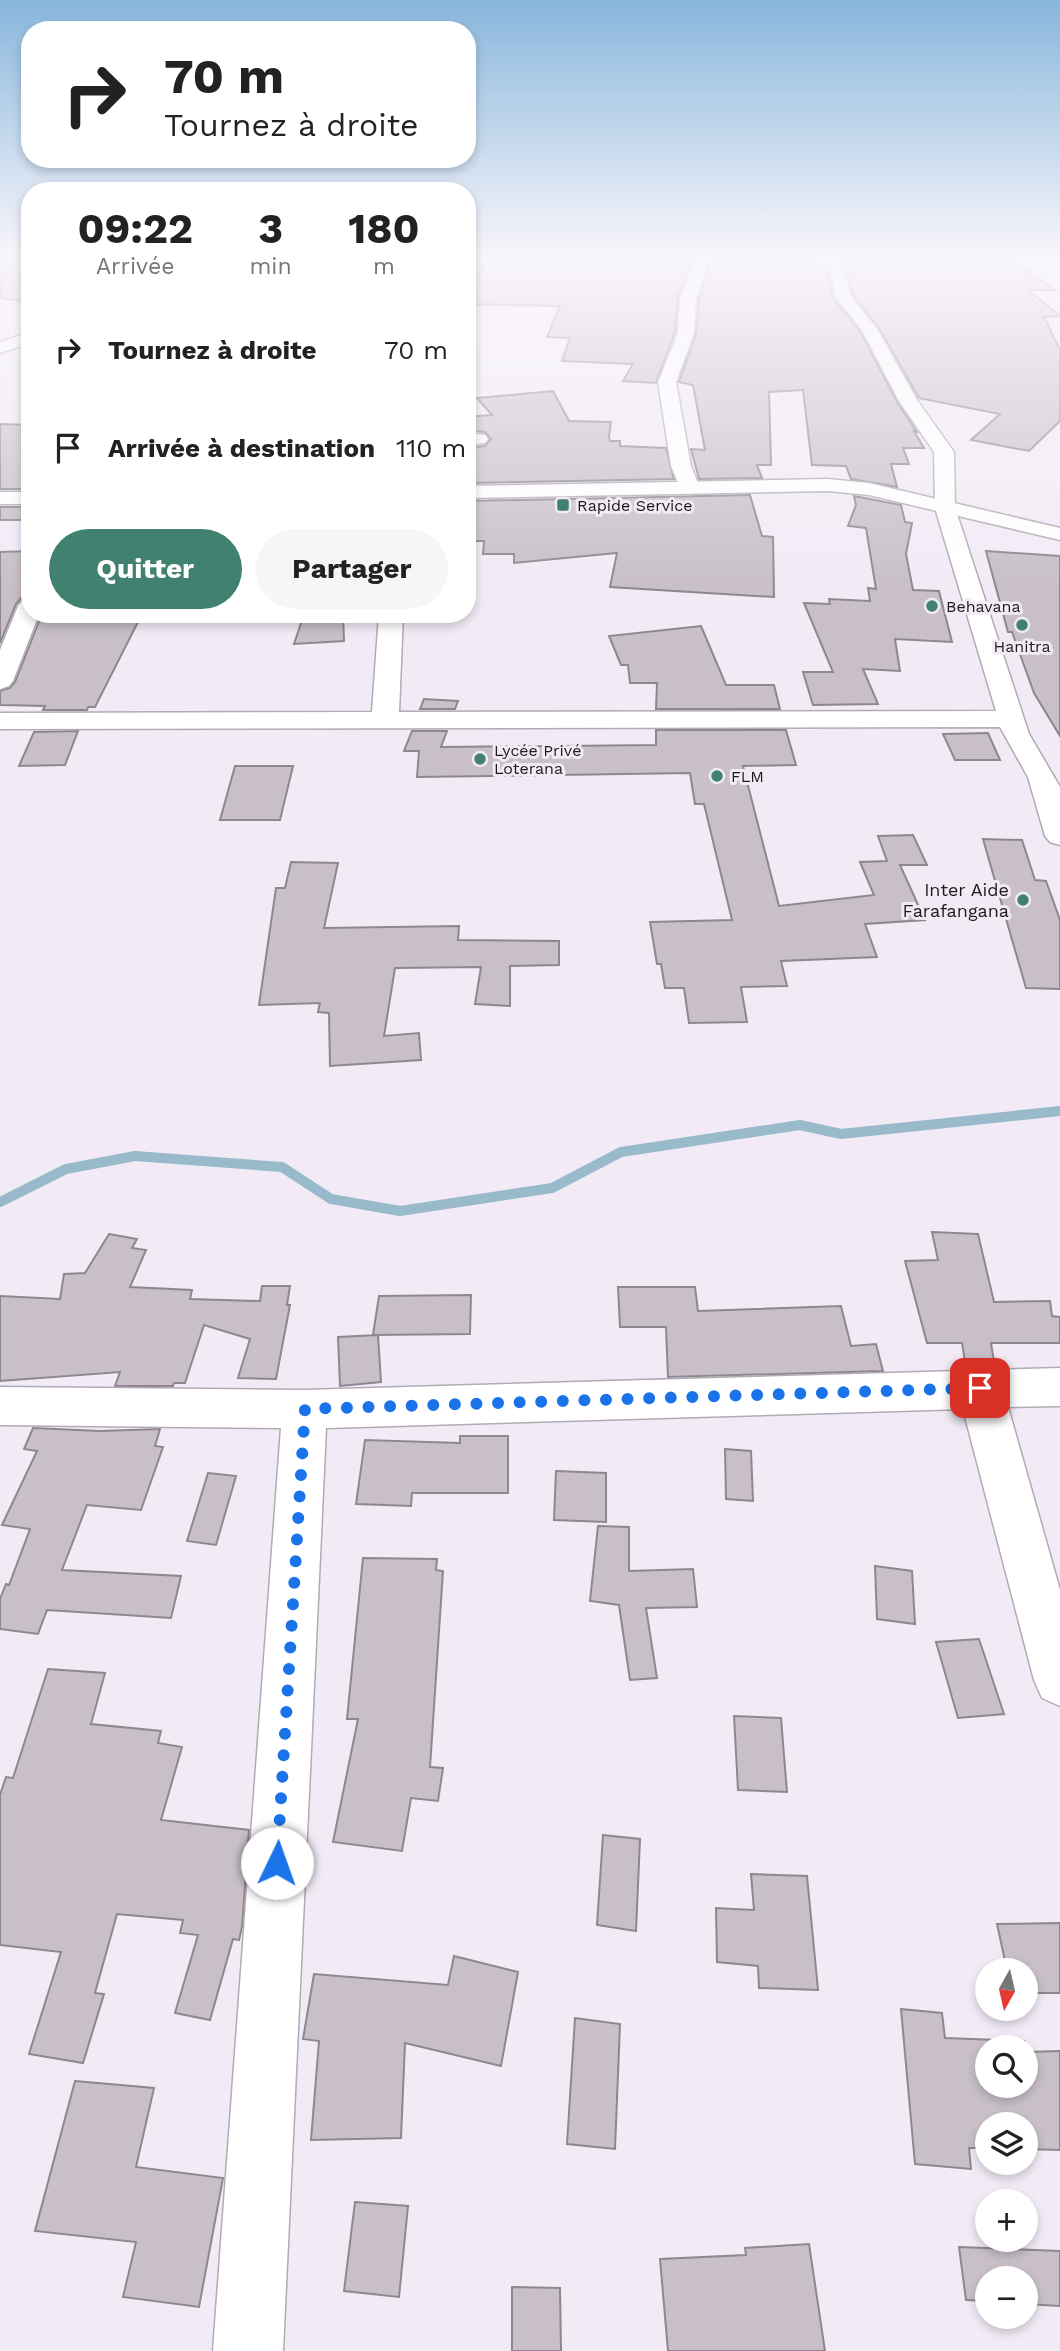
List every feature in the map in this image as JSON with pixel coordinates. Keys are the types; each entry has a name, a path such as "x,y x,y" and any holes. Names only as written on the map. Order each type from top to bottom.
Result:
{"street":[{"path":"673,366 667,382 681,466 690,488"},
{"path":"889,366 908,401 944,452 945,508 1011,719 1021,745 1042,777 1054,808 1060,836"},
{"path":"476,492 828,485 869,489 1060,534"},
{"path":"0,498 21,498"},
{"path":"0,681 23,623"},
{"path":"386,719 391,623"},
{"path":"0,721 1011,719"},
{"path":"0,1406 305,1409 1060,1387"},
{"path":"980,1388 1060,1681"},
{"path":"248,2351 305,1409"}],"building":[{"path":"632,366 662,366 656,383 623,381"},
{"path":"685,366 878,366 924,448 903,448 909,464 891,464 897,487 851,479 846,466 812,465 803,390 769,392 771,465 757,465 762,478 699,479 691,449 705,450 693,385 679,382"},
{"path":"901,366 1060,366 1060,421 1029,451 971,440 1000,414 919,398"},
{"path":"553,391 569,421 611,422 610,441 620,441 620,446 666,448 674,479 476,483 476,447 485,446 491,439 485,432 476,431 476,416 492,415 477,398"},
{"path":"0,424 21,425 21,489 0,489"},
{"path":"750,495 762,536 773,537 774,597 610,587 617,553 514,563 514,554 483,554 484,541 476,541 476,501"},
{"path":"854,496 901,505 905,522 912,523 906,554 913,590 939,591 952,642 895,639 900,671 863,669 878,704 813,705 803,672 833,672 804,603 830,604 829,599 870,601 868,588 876,589 866,528 848,526 856,505"},
{"path":"0,507 21,507 21,520 0,520"},
{"path":"21,551 21,598 0,643 0,552"},
{"path":"986,551 1060,556 1060,736 1034,693 1012,632 1008,632"},
{"path":"38,623 137,623 95,707 88,707 87,710 43,710 45,706 0,705 0,691 10,688 15,682"},
{"path":"301,623 343,623 344,641 294,644"},
{"path":"701,626 726,685 774,685 780,709 656,709 657,683 630,683 628,665 621,665 609,636"},
{"path":"424,699 458,701 455,709 420,709"},
{"path":"656,730 786,730 796,765 743,766 779,906 874,895 860,862 887,861 878,836 913,835 927,865 900,865 925,920 865,924 877,957 781,961 787,986 741,987 747,1022 689,1023 684,988 665,988 661,964 657,964 650,922 732,920 704,804 695,804 690,773 417,777 419,751 404,751 412,731 447,731 441,747 656,745"},
{"path":"78,731 65,765 19,766 34,732"},
{"path":"988,733 1000,760 955,760 943,734"},
{"path":"235,766 293,766 280,820 220,820"},
{"path":"983,839 1022,840 1035,880 1046,881 1060,920 1060,989 1026,988"},
{"path":"291,862 338,863 324,928 459,926 458,940 559,941 559,965 510,966 510,1006 475,1004 481,967 395,968 384,1036 419,1033 421,1060 330,1066 329,1013 318,1012 320,1003 259,1005 276,888 285,888"},
{"path":"932,1232 978,1234 994,1302 1050,1301 1052,1316 1060,1317 1060,1343 991,1343 995,1367 966,1368 962,1343 927,1343 905,1261 938,1260"},
{"path":"109,1234 137,1239 132,1248 146,1250 130,1287 192,1290 190,1299 260,1301 262,1286 290,1286 287,1305 290,1305 276,1379 238,1378 250,1339 204,1325 185,1383 174,1383 173,1386 115,1386 120,1372 0,1381 0,1296 60,1299 64,1274 85,1273"},
{"path":"618,1287 695,1287 698,1311 841,1306 851,1346 876,1344 883,1371 668,1377 666,1327 620,1327"},
{"path":"471,1295 470,1334 373,1335 379,1296"},
{"path":"378,1335 381,1382 340,1386 338,1337"},
{"path":"33,1428 100,1431 160,1429 155,1446 163,1447 141,1510 87,1505 62,1570 181,1576 171,1618 47,1610 38,1634 0,1629 0,1599 6,1584 9,1585 30,1529 2,1525 37,1451 24,1449"},
{"path":"460,1436 508,1436 508,1493 412,1493 411,1506 356,1504 365,1440 460,1443"},
{"path":"725,1449 751,1451 753,1501 726,1499"},
{"path":"556,1471 606,1473 606,1522 554,1520"},
{"path":"208,1473 236,1476 216,1545 187,1541"},
{"path":"598,1526 629,1527 629,1571 693,1569 697,1607 646,1608 657,1678 630,1680 619,1605 590,1601"},
{"path":"363,1558 437,1559 436,1570 443,1571 430,1767 443,1768 438,1801 411,1798 402,1851 333,1842 358,1719 347,1719"},
{"path":"875,1566 912,1571 915,1624 877,1619"},
{"path":"979,1639 1004,1714 958,1718 936,1642"},
{"path":"48,1669 105,1673 91,1724 161,1731 158,1743 182,1747 161,1820 249,1830 242,1927 239,1940 233,1939 210,2020 175,2013 198,1935 180,1933 183,1920 117,1914 95,1993 104,1994 83,2063 29,2054 61,1952 0,1945 0,1795 6,1777 13,1778"},
{"path":"734,1716 781,1718 787,1792 738,1790"},
{"path":"603,1835 640,1839 636,1931 597,1925"},
{"path":"751,1874 807,1876 818,1990 759,1988 758,1966 717,1962 716,1908 754,1910"},
{"path":"1060,1923 1060,1993 1038,1993 1038,1958 1004,1958 997,1924"},
{"path":"454,1956 518,1972 501,2066 405,2043 401,2138 311,2140 319,2041 303,2039 314,1974 448,1985"},
{"path":"901,2009 942,2013 945,2038 975,2039 975,2098 1038,2098 1038,2052 1060,2051 1060,2150 1038,2149 1038,2112 975,2112 975,2148 969,2148 971,2169 915,2164"},
{"path":"575,2018 620,2024 615,2149 567,2144"},
{"path":"75,2081 154,2088 136,2167 223,2178 199,2307 123,2297 136,2242 35,2231"},
{"path":"355,2202 408,2206 399,2297 344,2291"},
{"path":"809,2244 825,2351 668,2351 660,2259 746,2255 745,2248"},
{"path":"959,2247 975,2248 975,2252 1060,2251 1060,2306 1038,2305 1038,2266 975,2266 975,2300 966,2300"},
{"path":"512,2287 560,2288 561,2351 512,2351"}],"waterway":[{"path":"0,1202 66,1169 135,1156 282,1167 331,1199 400,1211 552,1188 621,1152 800,1125 841,1134 1060,1111"}],"place":[{"name":"Rapide Service","path":"563,505"},
{"name":"Behavana","path":"932,606"},
{"name":"Hanitra","path":"1022,625"},
{"name":"Lycée Privé Loterana","path":"480,759"},
{"name":"FLM","path":"717,776"},
{"name":"Inter Aide Farafangana","path":"1023,900"}],"route":[{"path":"277,1863 305,1409 980,1388"}]}
